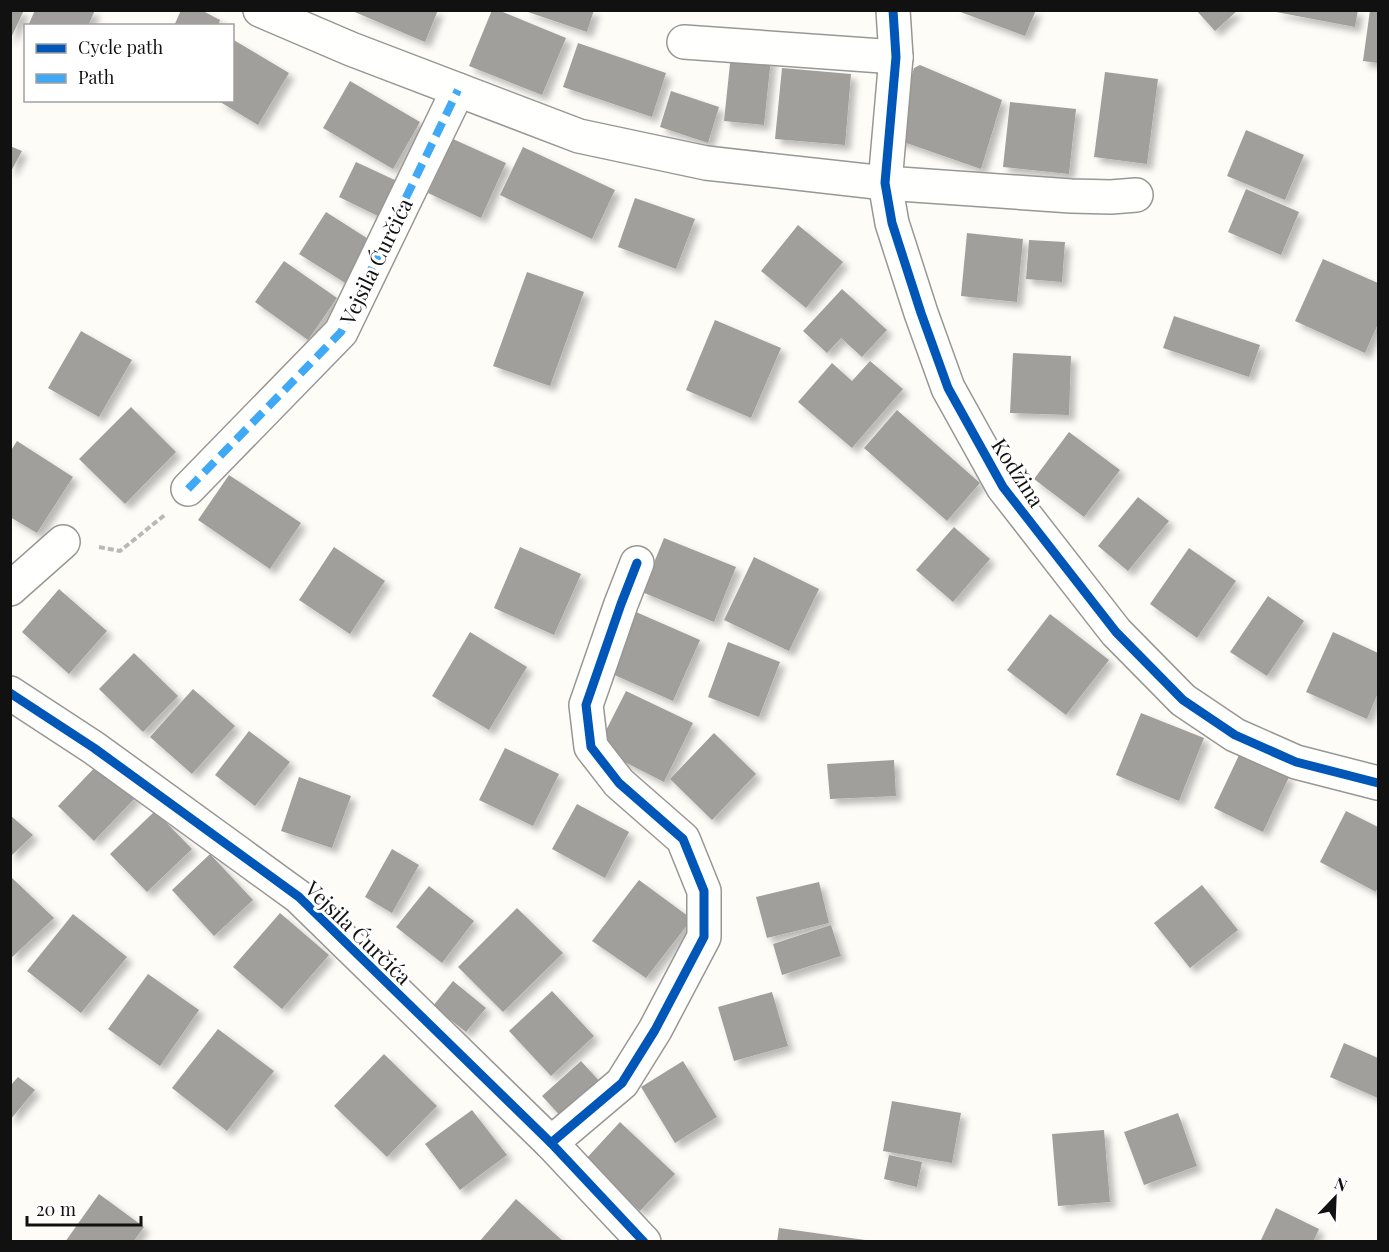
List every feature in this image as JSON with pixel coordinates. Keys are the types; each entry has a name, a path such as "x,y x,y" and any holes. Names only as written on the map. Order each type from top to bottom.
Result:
{"street":[{"path":"260,10 351,49 579,135 705,163 885,183 1071,196 1136,195"},
{"name":"Kodžina","path":"892,10 896,57 885,183 892,223 948,388 1003,487 1116,632 1183,700 1235,735 1296,762 1378,783"},
{"path":"684,42 896,57"},
{"name":"Vejsila Ćurčića","path":"188,489 341,332 458,90"},
{"path":"10,589 63,542"},
{"path":"551,1143 622,1083 655,1030 704,938 704,891 683,839 620,783 591,747 586,705 637,563"},
{"name":"Vejsila Ćurčića","path":"10,693 94,748 299,897 551,1143 645,1242"}],"path":[{"path":"63,542 120,551 177,504 188,489"}],"building":[{"path":"10,10 24,10 10,40"},
{"path":"35,10 95,10 89,24 29,24"},
{"path":"181,10 201,10 220,20 219,24 175,24"},
{"path":"350,10 438,10 425,42"},
{"path":"492,10 498,10 566,38 542,95 469,66"},
{"path":"522,10 594,10 587,32"},
{"path":"955,10 1036,10 1025,36"},
{"path":"1196,10 1238,10 1215,31"},
{"path":"1276,10 1358,10 1355,27 1276,12"},
{"path":"1370,10 1378,10 1378,63 1363,61"},
{"path":"234,40 289,73 258,125 220,102 234,102"},
{"path":"578,43 666,73 652,117 563,87"},
{"path":"731,54 771,58 764,125 724,121"},
{"path":"920,65 1002,100 981,169 892,138 914,68"},
{"path":"782,68 851,74 845,145 775,139"},
{"path":"1105,72 1158,79 1147,164 1094,157"},
{"path":"350,81 420,122 393,169 323,128"},
{"path":"671,91 719,107 708,143 660,127"},
{"path":"1010,102 1076,109 1069,174 1003,167"},
{"path":"1246,130 1304,155 1285,200 1227,176"},
{"path":"453,139 506,163 481,218 428,193"},
{"path":"10,146 22,151 10,173"},
{"path":"523,147 615,190 592,239 500,195"},
{"path":"356,162 399,182 382,218 339,197"},
{"path":"1246,189 1299,212 1281,255 1228,232"},
{"path":"635,198 695,219 676,269 618,247"},
{"path":"326,212 373,242 347,284 299,254"},
{"path":"798,225 843,262 806,308 761,271"},
{"path":"967,233 1023,239 1017,302 961,296"},
{"path":"1029,240 1065,242 1062,282 1026,279"},
{"path":"1323,259 1378,283 1378,324 1365,353 1295,321"},
{"path":"284,261 337,298 308,340 255,302"},
{"path":"527,272 584,292 550,386 493,366"},
{"path":"842,289 887,330 862,357 841,338 827,353 803,331"},
{"path":"1174,316 1260,345 1249,377 1163,348"},
{"path":"715,320 781,348 751,418 686,390"},
{"path":"81,331 132,360 99,417 48,388"},
{"path":"1013,353 1071,356 1069,415 1010,413"},
{"path":"870,361 903,389 852,448 798,402 832,363 852,381"},
{"path":"131,407 176,452 125,504 79,459"},
{"path":"897,410 980,483 947,521 864,448"},
{"path":"1069,432 1120,470 1084,517 1034,479"},
{"path":"17,441 73,477 37,533 10,517 10,452"},
{"path":"229,475 301,523 270,569 198,520"},
{"path":"1138,497 1169,521 1128,571 1098,546"},
{"path":"954,527 990,559 953,602 916,570"},
{"path":"664,538 736,567 714,622 642,592"},
{"path":"334,547 385,581 350,634 299,600"},
{"path":"520,547 581,574 554,635 494,608"},
{"path":"1189,548 1236,581 1197,638 1150,604"},
{"path":"754,557 819,589 789,651 724,620"},
{"path":"59,589 107,631 69,674 22,632"},
{"path":"1268,596 1304,621 1267,676 1230,652"},
{"path":"636,612 700,640 673,701 610,673"},
{"path":"1050,614 1109,660 1066,715 1007,670"},
{"path":"470,632 527,667 489,730 432,696"},
{"path":"1333,632 1378,653 1378,693 1367,719 1306,692"},
{"path":"728,642 780,662 759,717 708,697"},
{"path":"134,653 178,696 143,732 99,689"},
{"path":"193,689 235,726 192,774 150,737"},
{"path":"626,691 693,723 664,782 597,748"},
{"path":"1141,713 1204,738 1179,801 1116,775"},
{"path":"249,731 290,762 255,806 215,775"},
{"path":"714,733 756,774 712,820 670,779"},
{"path":"505,748 559,774 533,826 479,800"},
{"path":"1240,753 1289,777 1263,832 1214,808"},
{"path":"894,760 896,796 830,799 827,764"},
{"path":"100,762 136,797 94,841 58,806"},
{"path":"299,777 351,796 332,848 281,831"},
{"path":"577,804 629,832 605,878 552,849"},
{"path":"155,811 192,849 147,892 110,854"},
{"path":"1346,811 1378,827 1378,886 1376,892 1320,862"},
{"path":"10,815 33,835 10,857"},
{"path":"392,849 419,865 392,913 365,897"},
{"path":"210,854 253,900 214,936 172,890"},
{"path":"10,876 54,918 10,959"},
{"path":"639,880 692,919 646,978 592,941"},
{"path":"819,882 829,923 767,938 756,897"},
{"path":"1202,885 1238,930 1190,968 1154,923"},
{"path":"429,886 474,921 442,963 396,927"},
{"path":"517,908 563,953 503,1012 458,967"},
{"path":"280,913 329,955 282,1009 233,967"},
{"path":"73,914 127,957 81,1013 27,971"},
{"path":"831,925 841,956 782,975 773,944"},
{"path":"148,974 199,1010 160,1066 108,1029"},
{"path":"453,981 486,1008 466,1032 433,1006"},
{"path":"552,991 594,1036 551,1076 509,1031"},
{"path":"772,992 788,1046 734,1061 718,1007"},
{"path":"218,1029 274,1071 227,1131 172,1088"},
{"path":"1344,1043 1378,1058 1378,1098 1330,1077"},
{"path":"384,1054 437,1106 387,1157 334,1106"},
{"path":"581,1061 603,1085 565,1121 542,1096"},
{"path":"683,1061 717,1117 675,1143 641,1087"},
{"path":"18,1077 35,1090 10,1120 10,1086"},
{"path":"892,1101 961,1113 952,1163 883,1151"},
{"path":"472,1110 507,1155 460,1190 425,1144"},
{"path":"1178,1113 1197,1166 1144,1185 1124,1132"},
{"path":"620,1122 675,1174 640,1211 585,1160"},
{"path":"1104,1130 1110,1202 1058,1206 1052,1134"},
{"path":"889,1155 922,1162 917,1187 884,1179"},
{"path":"99,1194 144,1227 133,1242 65,1242"},
{"path":"516,1199 564,1242 479,1242"},
{"path":"1276,1208 1319,1229 1313,1242 1260,1242"},
{"path":"779,1228 865,1240 865,1242 777,1242"}],"marked path":[{"path":"188,489 341,332 458,90"}],"cycle path":[{"path":"893,10 896,57 885,183 892,223 948,388 1003,487 1116,632 1183,700 1235,735 1296,762 1378,783"},
{"path":"551,1143 622,1083 655,1030 704,937 704,891 683,839 619,783 591,747 586,705 637,563"},
{"path":"10,693 94,748 299,897 551,1143 644,1242"}]}
